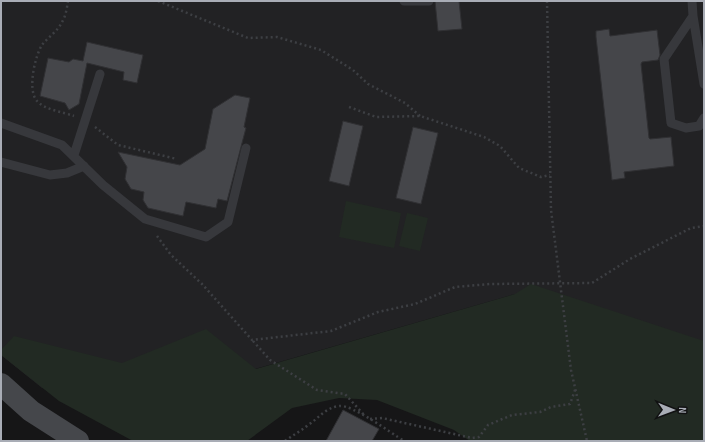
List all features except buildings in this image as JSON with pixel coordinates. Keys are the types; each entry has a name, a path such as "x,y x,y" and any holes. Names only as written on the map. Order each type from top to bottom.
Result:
{"main road":[{"path":"1,384 31,411 76,441"}],"lane":[{"path":"404,1 429,1"},
{"path":"692,1 704,84"},
{"path":"693,16 664,59 670,123 686,128 699,126 704,118"},
{"path":"74,155 100,74"},
{"path":"1,123 62,145 145,219 206,237 228,222 246,148"},
{"path":"1,162 50,175 67,173 84,166"}],"path":[{"path":"158,1 248,38 277,37 321,50 353,70 368,84 405,103 420,116"},
{"path":"547,1 551,210 559,283 575,389 587,441"},
{"path":"349,107 376,117 420,116 484,137 500,146 519,168 541,177 550,175"},
{"path":"145,219 171,255 202,284 270,360 317,390 345,394 365,416"},
{"path":"252,340 331,331 378,312 416,304 455,287 490,284 592,283 644,252 691,228 704,226"},
{"path":"370,419 382,418 472,438 480,437 488,425 512,415 540,412 551,407 570,404 575,389"},
{"path":"285,441 310,424 321,413 338,406 346,406 365,416 404,441"}],"shaded area":[{"path":"1,1 704,1 704,354 515,294 255,369 42,388 1,355"},
{"path":"346,201 401,213 394,248 339,237"},
{"path":"407,213 428,218 420,251 399,246"},
{"path":"531,284 704,341 704,441 470,441 454,430 377,400 339,398 292,408 247,441 133,441 59,401 1,355 1,350 14,336 122,363 206,329 256,369 515,294"}]}
